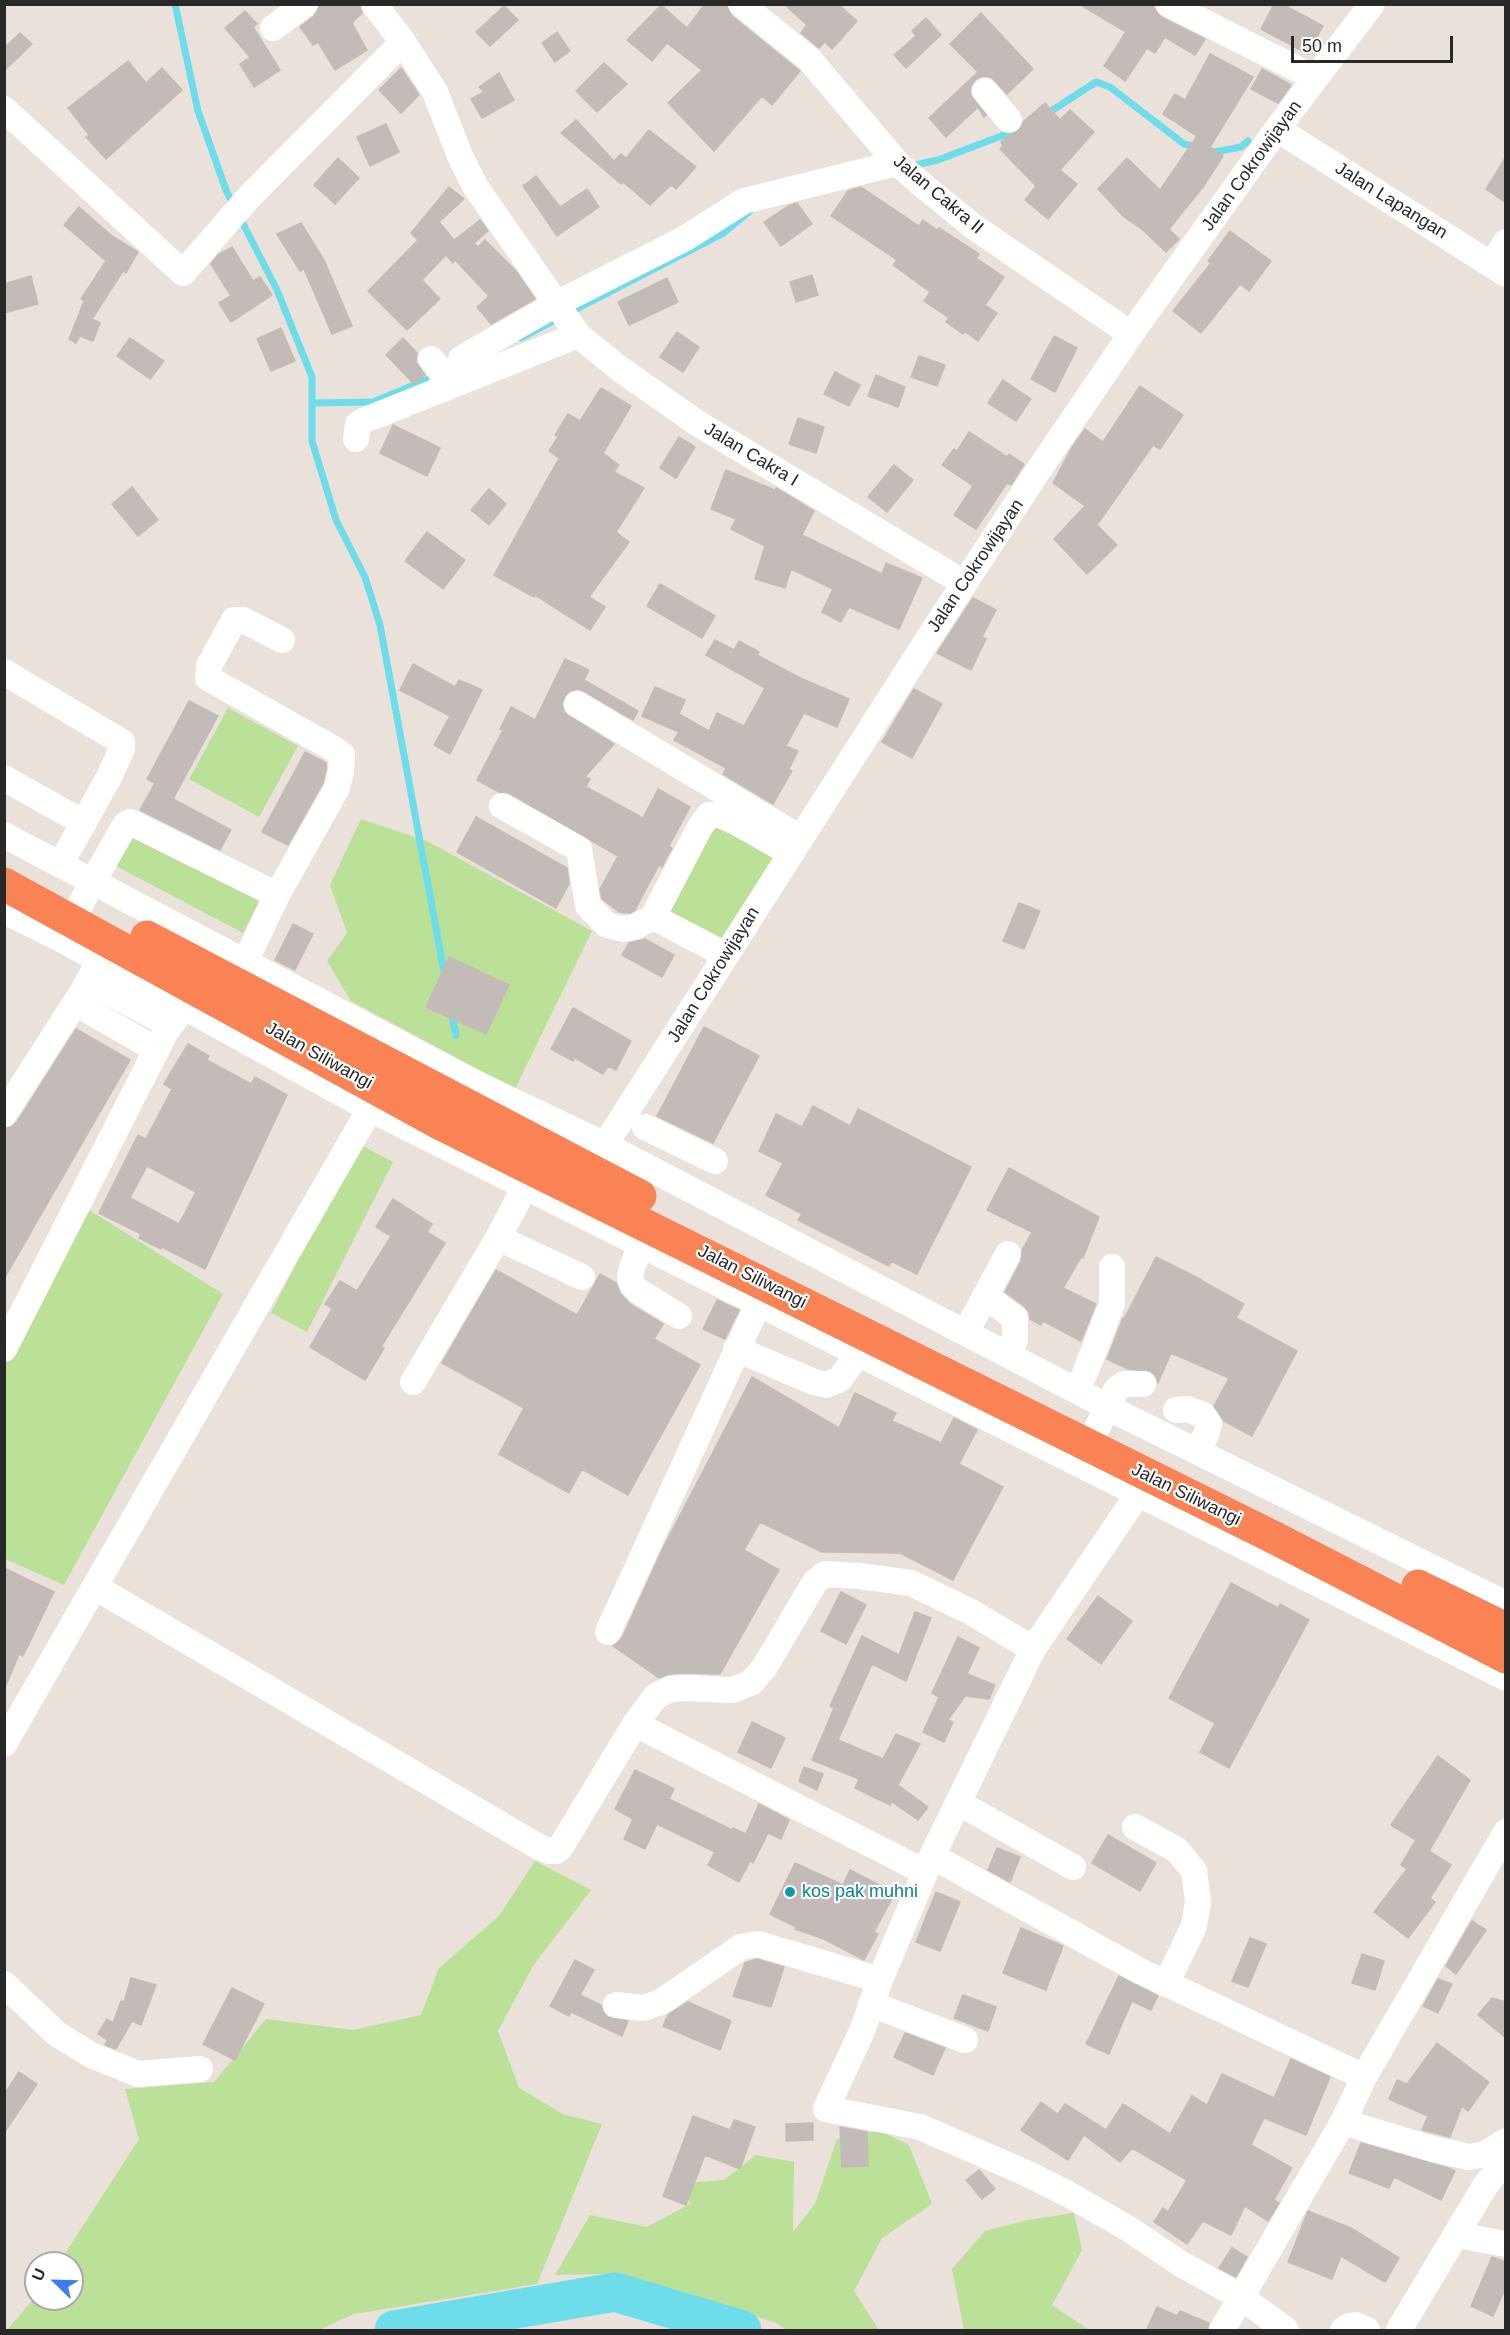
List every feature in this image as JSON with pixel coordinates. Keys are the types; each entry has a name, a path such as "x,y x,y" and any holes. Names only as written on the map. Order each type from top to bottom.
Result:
{"highway":[{"name":"Jalan Siliwangi","path":"4,861 87,892 240,972 627,1190 1102,1416 1277,1528 1304,1564 1426,1627 1506,1656"},
{"name":"Jalan Siliwangi","path":"4,884 99,961 184,1007 441,1124 530,1178 762,1294 1277,1528 1506,1629"}],"street":[{"path":"273,28 305,4"},
{"name":"Jalan Cakra I","path":"374,4 403,42 435,92 460,156 475,186 566,319 620,369 697,423 964,583"},
{"name":"Jalan Cakra II","path":"741,4 809,59 900,166 991,239 1131,334"},
{"path":"1168,4 1315,78"},
{"name":"Jalan Cokrowijayan","path":"605,1146 964,583 1131,334 1277,129 1372,4"},
{"path":"4,109 183,273 249,197 403,42"},
{"path":"985,91 1009,120"},
{"name":"Jalan Lapangan","path":"1277,129 1499,269"},
{"path":"356,439 358,424 453,372 566,319 610,277 684,239 744,201 900,166"},
{"path":"1499,269 1506,242"},
{"path":"453,372 461,359 469,354 566,319"},
{"path":"282,640 237,619 208,672 208,678 342,755 341,771 337,788 277,895 240,972 471,1080 656,1172 1076,1390 1102,1416 1197,1450 1506,1604"},
{"path":"4,672 122,742 122,749 109,777 60,865"},
{"path":"577,704 795,845"},
{"path":"4,778 84,823"},
{"path":"502,806 579,849 588,906 607,925 623,929 635,927 653,917 700,827 709,815 720,815 795,845"},
{"path":"4,835 60,865 87,892 125,825 130,822 277,895"},
{"path":"4,912 99,961 370,1109 530,1178 640,1245 762,1294 855,1352 1138,1494 1304,1564"},
{"path":"653,917 726,956"},
{"path":"4,1114 99,961"},
{"path":"75,1003 157,1050"},
{"path":"4,1349 157,1050 184,1007"},
{"path":"4,1744 370,1109"},
{"path":"645,1126 715,1161"},
{"path":"656,1172 675,1141"},
{"path":"412,1382 498,1238 530,1178"},
{"path":"498,1238 582,1277"},
{"path":"640,1245 632,1267 630,1278 632,1284 638,1291 679,1316"},
{"path":"966,1332 1008,1254"},
{"path":"1076,1390 1112,1304 1112,1267"},
{"path":"608,1632 762,1294"},
{"path":"985,1296 1015,1318 1017,1329 1015,1340 1007,1354"},
{"path":"736,1349 826,1385 840,1379 850,1365 855,1352"},
{"path":"1102,1416 1116,1390 1124,1384 1134,1382 1143,1384"},
{"path":"1176,1410 1187,1409 1203,1415 1209,1424 1206,1436 1197,1450"},
{"path":"1138,1494 1033,1649 928,1864 861,2031 826,2109 920,2127 1026,2173 1089,2205 1129,2229 1181,2264 1240,2297 1286,2331"},
{"path":"95,1587 549,1851 556,1851 560,1848 635,1724 657,1696 670,1689 734,1690 752,1682 764,1668 815,1582 825,1574 911,1583 971,1612 1033,1649"},
{"path":"1426,1627 1506,1678"},
{"path":"635,1724 928,1864 1166,1984 1364,2077"},
{"path":"959,1803 1073,1867"},
{"path":"1134,1827 1177,1850 1194,1871 1198,1902 1194,1926 1166,1984"},
{"path":"1222,2331 1343,2122 1364,2077 1506,1832"},
{"path":"616,2005 644,2008 661,2002 741,1947 758,1944 880,1980"},
{"path":"4,1984 57,2034 90,2055 138,2074 200,2070"},
{"path":"871,2004 964,2040"},
{"path":"1343,2122 1433,2149 1469,2157 1485,2154 1506,2141"},
{"path":"1400,2331 1485,2186 1506,2158"},
{"path":"1457,2235 1506,2244"},
{"path":"1343,2331 1349,2326 1356,2325 1367,2331"}],"green space":[{"path":"228,708 298,746 259,817 189,779"},
{"path":"361,819 427,841 592,931 515,1089 351,1001 327,961 347,933 330,885"},
{"path":"136,827 263,893 243,933 116,866"},
{"path":"717,827 776,858 723,943 668,914 705,835"},
{"path":"357,1143 393,1162 307,1332 271,1313"},
{"path":"89,1210 223,1294 64,1585 5,1559 5,1360"},
{"path":"535,1861 591,1890 533,1966 498,2031 519,2088 563,2114 602,2124 537,2284 354,2314 319,2330 7,2330 24,2310 84,2311 84,2251 67,2251 139,2139 125,2089 214,2082 266,2019 353,2030 421,2015 439,1968 499,1916"},
{"path":"879,2130 909,2145 932,2204 882,2238 854,2291 879,2330 787,2330 776,2323 684,2293 606,2274 555,2275 590,2215 647,2227 690,2204 685,2183 724,2180 756,2155 794,2162 793,2232 815,2204 837,2139"},
{"path":"1074,2213 1082,2250 1052,2305 1089,2330 964,2330 952,2269 985,2231 1028,2220"}],"building":[{"path":"320,4 359,4 362,13 352,23 367,50 335,70 318,42 313,45 300,27 314,16"},
{"path":"705,4 726,4 732,16 800,71 772,105 762,96 714,151 668,103 702,70 667,43 652,61 627,40 661,5 687,28"},
{"path":"784,4 838,4 857,21 832,49 825,42 819,48 801,33 807,25"},
{"path":"1079,4 1152,4 1161,17 1205,39 1195,55 1165,37 1155,53 1147,48 1125,81 1104,66 1126,32"},
{"path":"1274,4 1282,4 1323,26 1308,54 1261,29"},
{"path":"504,6 518,20 490,46 476,32"},
{"path":"245,11 257,24 253,27 280,70 254,87 240,64 250,57 225,28"},
{"path":"981,13 1033,69 1007,94 991,77 983,76 976,79 971,86 970,94 986,115 984,117 978,107 946,137 929,118 978,72 950,44"},
{"path":"926,18 941,35 906,68 894,55 916,36 912,31"},
{"path":"557,32 570,51 555,62 542,43"},
{"path":"20,33 32,44 4,71 4,48"},
{"path":"1210,54 1253,77 1210,147 1223,156 1203,187 1169,229 1179,239 1166,252 1143,230 1124,217 1098,189 1127,158 1160,190 1197,136 1163,114 1175,94 1185,100"},
{"path":"128,61 146,83 162,68 182,90 106,159 86,137 89,135 68,108"},
{"path":"604,63 627,84 597,112 576,91"},
{"path":"401,68 419,95 401,113 379,90"},
{"path":"1262,69 1291,85 1278,103 1251,89"},
{"path":"499,73 514,100 482,118 471,99 484,92 479,87"},
{"path":"1045,103 1060,120 1070,110 1094,132 1060,170 1077,184 1048,219 1025,200 1036,186 1000,149 1003,146 1001,142 1009,135 1019,131 1023,122"},
{"path":"576,120 614,161 621,154 626,158 649,130 696,167 676,189 671,185 650,205 623,182 621,184 561,133"},
{"path":"386,124 399,152 370,166 357,137"},
{"path":"1506,157 1506,203 1486,189"},
{"path":"338,158 359,178 335,204 314,185"},
{"path":"536,176 560,207 587,189 599,207 557,236 523,186"},
{"path":"449,187 464,199 439,222 454,240 480,220 488,231 474,243 478,247 485,240 516,271 535,299 491,324 477,307 489,296 455,260 453,263 446,255 422,280 440,299 407,330 368,291 418,240 411,233"},
{"path":"861,187 919,226 923,220 937,230 939,228 979,254 976,258 1004,277 985,305 997,313 978,341 946,322 949,318 924,301 930,292 893,265 897,260 831,216 848,191"},
{"path":"797,203 812,224 781,246 764,222 788,206"},
{"path":"79,207 112,236 138,252 126,273 123,271 92,319 100,323 93,341 80,336 76,343 69,339 84,301 81,299 106,261 64,225"},
{"path":"301,223 324,260 352,326 332,334 304,269 300,271 277,234"},
{"path":"1230,231 1271,261 1249,291 1240,284 1201,333 1173,311 1211,263 1208,261"},
{"path":"232,247 253,281 260,277 272,295 231,322 219,303 231,296 211,264 218,255"},
{"path":"812,275 818,295 796,302 790,282"},
{"path":"31,276 38,304 4,313 4,284"},
{"path":"667,278 678,302 629,325 618,302"},
{"path":"281,328 295,361 271,371 257,339"},
{"path":"677,332 699,347 683,372 660,357"},
{"path":"1054,336 1077,348 1055,392 1031,379"},
{"path":"130,338 164,361 150,379 117,356"},
{"path":"403,338 417,353 416,362 425,375 414,384 386,355"},
{"path":"919,356 945,365 937,386 911,377"},
{"path":"835,372 860,385 849,406 824,394"},
{"path":"876,375 905,387 898,407 868,396"},
{"path":"1003,380 1031,399 1016,421 988,403"},
{"path":"1140,386 1183,415 1160,449 1153,445 1097,525 1117,545 1087,574 1054,539 1085,506 1053,483 1071,449 1085,429 1103,442"},
{"path":"601,388 631,406 603,453 619,465 614,472 644,488 616,532 629,542 589,597 605,607 590,630 535,595 534,597 494,575 559,458 549,451 558,437 555,435 568,414 580,421"},
{"path":"798,418 824,427 816,453 789,444"},
{"path":"393,425 440,448 427,476 380,453"},
{"path":"969,432 1007,457 1009,454 1024,464 1011,485 1007,483 976,529 954,515 973,486 942,465 954,449 957,451"},
{"path":"679,437 695,447 676,478 660,468"},
{"path":"894,465 913,480 887,512 868,497"},
{"path":"726,470 775,490 776,488 814,511 802,535 882,574 886,563 922,578 899,629 849,607 841,622 822,612 833,589 791,569 785,588 755,579 765,546 731,529 736,519 711,509"},
{"path":"132,487 158,520 138,536 112,504"},
{"path":"489,489 506,504 489,525 471,510"},
{"path":"427,532 465,560 443,589 405,561"},
{"path":"660,584 715,616 702,638 647,606"},
{"path":"973,598 996,610 982,637 986,639 971,670 937,653"},
{"path":"715,640 734,650 739,641 759,652 757,655 798,677 849,699 837,727 804,713 786,746 798,751 789,769 792,771 773,804 723,774 726,768 674,740 679,732 642,716 655,687 685,700 679,714 709,731 717,713 744,726 765,688 706,655"},
{"path":"565,659 589,670 584,680 638,711 633,720 584,691 578,689 570,691 565,696 562,704 564,712 614,744 585,777 590,779 586,787 643,818 658,789 690,807 669,846 672,848 662,867 659,865 635,910 630,913 619,912 602,899 600,889 618,856 509,793 499,792 477,780 503,730 500,729 511,707 535,720"},
{"path":"413,664 455,687 459,680 482,690 450,754 434,745 450,716 400,690"},
{"path":"914,689 942,704 912,758 882,742"},
{"path":"189,701 218,716 173,799 231,830 220,850 140,810 155,783 147,779"},
{"path":"305,752 326,763 326,769 323,783 288,845 262,832"},
{"path":"476,817 567,868 569,884 556,908 457,852"},
{"path":"1019,903 1040,911 1024,949 1003,941"},
{"path":"293,924 313,934 295,970 275,960"},
{"path":"645,939 674,955 662,977 622,955 629,943"},
{"path":"449,957 509,985 486,1034 426,1007"},
{"path":"573,1008 631,1041 616,1070 608,1066 603,1074 575,1058 573,1061 551,1049"},
{"path":"704,1027 759,1056 713,1143 657,1116"},
{"path":"76,1029 130,1060 4,1279 4,1129 17,1122"},
{"path":"188,1044 209,1056 207,1060 251,1084 255,1077 287,1095 205,1269 139,1238 141,1234 99,1213 138,1135 146,1139 172,1089 164,1084","holes":["147,1166 196,1192 179,1224 130,1198"]},
{"path":"813,1106 850,1126 858,1109 971,1167 917,1274 891,1261 889,1266 798,1220 802,1214 766,1195 783,1163 759,1151 776,1114 802,1127"},
{"path":"1009,1168 1099,1217 1083,1258 1081,1257 1063,1288 1096,1304 1081,1341 1043,1321 1041,1325 1030,1319 1029,1312 1024,1306 1005,1292 1021,1261 1022,1250 1032,1232 987,1210"},
{"path":"393,1199 432,1224 427,1232 445,1243 381,1347 384,1348 365,1380 310,1347 332,1309 325,1304 340,1281 357,1291 391,1236 376,1227"},
{"path":"1156,1257 1244,1304 1236,1318 1297,1351 1252,1436 1224,1421 1214,1406 1229,1378 1171,1353 1158,1383 1156,1376 1150,1371 1128,1369 1107,1359 1123,1318"},
{"path":"496,1270 577,1315 600,1274 616,1283 620,1293 630,1304 663,1324 654,1339 700,1365 628,1495 582,1469 569,1493 499,1454 524,1408 442,1363"},
{"path":"717,1300 739,1310 725,1339 703,1329"},
{"path":"752,1377 839,1428 855,1393 896,1413 892,1421 941,1443 954,1418 977,1430 959,1464 1003,1487 953,1580 900,1553 822,1552 760,1522 744,1550 779,1570 720,1674 684,1673 669,1674 659,1678 613,1646 622,1638 663,1548"},
{"path":"4,1568 54,1592 23,1656 19,1654 5,1688"},
{"path":"1231,1583 1278,1608 1280,1604 1309,1620 1229,1768 1200,1752 1215,1723 1169,1698"},
{"path":"841,1592 866,1605 846,1644 821,1631"},
{"path":"1098,1596 1132,1621 1101,1664 1067,1639"},
{"path":"915,1612 931,1618 906,1681 872,1664 838,1740 883,1759 896,1734 920,1744 898,1785 928,1807 918,1820 892,1802 890,1805 855,1788 859,1779 812,1760 834,1708 830,1706 862,1636 899,1655"},
{"path":"958,1637 979,1648 967,1674 995,1685 989,1699 965,1696 948,1720 953,1722 944,1742 923,1732 939,1697 932,1693"},
{"path":"752,1722 785,1738 771,1768 738,1752"},
{"path":"1438,1756 1470,1780 1429,1851 1451,1865 1430,1898 1435,1902 1408,1938 1374,1912 1407,1869 1401,1865 1416,1840 1391,1825"},
{"path":"804,1767 823,1774 817,1790 799,1781"},
{"path":"635,1770 674,1789 669,1799 732,1830 733,1828 746,1834 759,1804 789,1820 781,1839 768,1833 753,1863 750,1861 739,1882 708,1865 715,1852 657,1824 645,1849 624,1839 633,1819 615,1809"},
{"path":"1108,1835 1156,1863 1140,1891 1092,1863"},
{"path":"997,1848 1020,1857 1010,1882 988,1870"},
{"path":"795,1863 843,1885 850,1870 895,1893 874,1932 878,1934 864,1960 824,1939 795,1929 796,1927 770,1914"},
{"path":"936,1892 960,1902 940,1951 916,1942"},
{"path":"1472,1921 1486,1930 1456,1974 1446,1966"},
{"path":"1021,1928 1063,1946 1046,1990 1003,1973"},
{"path":"1250,1938 1266,1944 1248,1987 1232,1981"},
{"path":"1362,1954 1384,1961 1375,1990 1352,1983"},
{"path":"757,1959 784,1967 771,2007 733,1996 745,1963"},
{"path":"575,1960 594,1970 580,1995 601,2005 608,2017 628,2021 622,2036 571,2012 569,2016 550,2006"},
{"path":"1119,1976 1158,1996 1151,2010 1132,2001 1109,2054 1086,2044"},
{"path":"131,1978 156,1985 141,2025 132,2021 116,2049 105,2045 107,2040 98,2034 107,2019 113,2023 121,2001 124,2002"},
{"path":"1438,1979 1452,1984 1438,2013 1423,2006"},
{"path":"232,1988 264,2004 235,2060 203,2044"},
{"path":"963,1995 996,2007 988,2031 954,2018"},
{"path":"1492,1998 1506,2002 1506,2038 1478,2015"},
{"path":"688,2002 731,2021 720,2050 663,2026 668,2015"},
{"path":"905,2033 945,2048 933,2075 894,2057"},
{"path":"1437,2043 1489,2082 1468,2111 1462,2106 1450,2137 1422,2130 1428,2116 1389,2099 1397,2080 1407,2084"},
{"path":"1291,2059 1330,2077 1306,2135 1264,2118 1251,2145 1292,2168 1274,2200 1279,2203 1268,2221 1245,2206 1231,2235 1203,2221 1187,2244 1154,2222 1163,2208 1168,2212 1187,2180 1132,2148 1120,2162 1084,2135 1068,2160 1021,2130 1041,2102 1058,2114 1065,2104 1106,2130 1123,2104 1170,2134 1192,2096 1207,2105 1222,2074 1274,2098"},
{"path":"19,2072 37,2084 4,2133 4,2095"},
{"path":"693,2116 730,2130 734,2120 755,2127 740,2169 705,2155 686,2205 663,2196"},
{"path":"813,2123 813,2140 786,2141 786,2124"},
{"path":"840,2127 867,2132 868,2166 842,2167"},
{"path":"1361,2143 1455,2171 1441,2200 1394,2177 1389,2188 1349,2173"},
{"path":"979,2170 995,2189 982,2199 966,2180"},
{"path":"1308,2211 1351,2228 1399,2258 1385,2282 1341,2256 1332,2279 1288,2262"},
{"path":"1232,2248 1247,2257 1236,2277 1219,2268"},
{"path":"1492,2257 1506,2262 1506,2287 1493,2316 1471,2306"},
{"path":"1157,2307 1177,2316 1180,2311 1209,2323 1207,2331 1146,2331"}],"waterway":[{"path":"175,4 198,111 226,190 234,206"},
{"path":"1045,115 1096,82 1110,87 1184,144 1199,148"},
{"path":"911,166 938,160 1025,127"},
{"path":"1209,151 1241,147 1248,141"},
{"path":"569,313 722,234 750,211"},
{"path":"239,216 277,290 312,377 312,441 336,520 365,577 380,625 445,977"},
{"path":"521,338 559,318"},
{"path":"312,403 373,402 426,380"},
{"path":"451,1011 456,1035"},
{"path":"394,2330 615,2292 742,2330"}],"place":[{"name":"kos pak muhni","path":"790,1892"}]}
